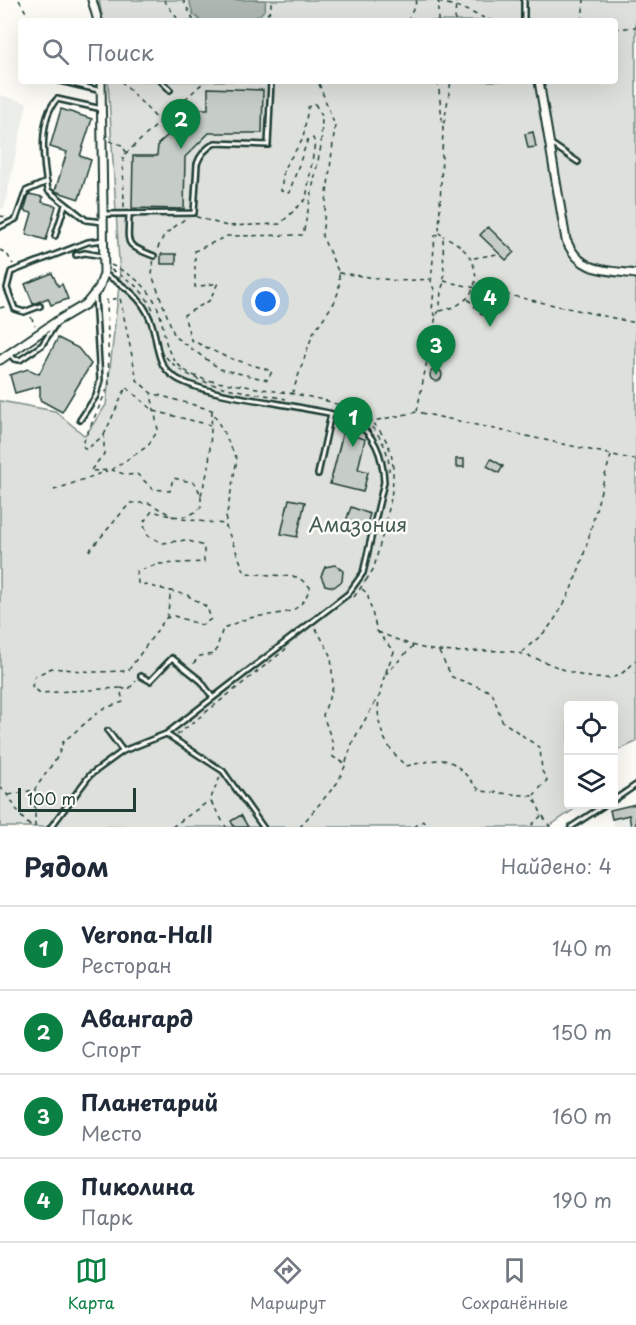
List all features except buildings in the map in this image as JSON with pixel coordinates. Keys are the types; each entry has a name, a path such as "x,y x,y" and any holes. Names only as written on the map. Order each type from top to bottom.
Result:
{"street":[{"path":"92,0 97,18"},
{"path":"0,360 86,304 95,295 105,270 101,84"},
{"path":"540,84 566,240 571,252 583,264 636,274"}],"lane":[{"path":"524,0 524,18"},
{"path":"73,84 102,91"},
{"path":"164,84 170,90"},
{"path":"102,109 63,98 57,99 51,105 44,129 46,182 51,194 86,220 127,214 190,215 196,210 199,157 210,146 215,143 268,145 271,84"},
{"path":"550,143 578,162"},
{"path":"0,227 16,219 26,191 46,182"},
{"path":"55,236 65,205"},
{"path":"127,214 128,242 131,246 154,256"},
{"path":"40,306 18,311 13,304 8,279 16,268 88,242 105,240"},
{"path":"76,255 85,253 106,257"},
{"path":"51,827 90,775 123,750 166,734 312,622 356,585 367,559 381,498 384,466 378,448 356,423 331,413 202,388 174,376 157,354 151,320 144,308 125,286 105,270"},
{"path":"80,420 96,396 100,380 95,295"},
{"path":"10,353 14,359 20,360 42,345 57,321"},
{"path":"318,474 331,413"},
{"path":"141,676 150,681 172,658 188,669 213,698"},
{"path":"108,731 123,750"},
{"path":"166,734 223,771 263,827"},
{"path":"618,797 636,785"},
{"path":"571,827 598,809"}],"path":[{"path":"19,0 29,18"},
{"path":"164,0 177,18"},
{"path":"183,0 192,18"},
{"path":"264,18 268,15 271,0"},
{"path":"409,18 417,0"},
{"path":"455,18 456,0"},
{"path":"582,18 584,0"},
{"path":"438,18 438,2 456,4 482,18"},
{"path":"618,29 636,27"},
{"path":"124,84 160,122"},
{"path":"127,214 123,156 202,84"},
{"path":"291,395 314,333 337,297 339,273 322,236 336,136 332,117 319,84"},
{"path":"438,84 443,129"},
{"path":"436,316 432,311 434,289 431,279 435,236 439,233 443,129 450,84"},
{"path":"315,104 322,116 321,146 303,235 227,236 195,251 195,287 219,283 209,301 184,315 191,340 226,357 272,371 268,380 220,369 175,337 152,275 154,256 164,235 190,215 227,226 280,224 306,199 315,143 313,138 308,139 289,193 281,191 284,168 303,139 308,107 315,104"},
{"path":"103,139 119,143 127,153"},
{"path":"439,233 465,248 472,259 474,287 467,299 457,306 439,312"},
{"path":"417,412 436,316 439,312 440,289 444,281 443,236"},
{"path":"0,250 11,261"},
{"path":"472,259 497,254"},
{"path":"105,270 135,284 144,294 154,314"},
{"path":"339,273 399,281 431,279"},
{"path":"444,281 636,323"},
{"path":"434,289 440,289"},
{"path":"104,435 86,450 82,445 109,385 107,300 120,298 138,380 151,393 212,410 237,459 225,524 245,573 298,578 310,587 306,599 287,614 254,617 224,628 214,654 200,656 188,669"},
{"path":"467,299 483,316"},
{"path":"0,308 13,304"},
{"path":"29,310 38,334"},
{"path":"163,351 175,367 194,379 295,400"},
{"path":"201,495 195,483 172,478 170,491 153,489 137,474 127,475 112,470 90,471 104,454 104,435 126,387 154,411 174,413 210,425"},
{"path":"54,490 112,470 148,446 158,430 151,393"},
{"path":"327,407 355,415 367,422 382,442 389,466 386,497"},
{"path":"89,551 130,503 149,503 177,518 192,516 201,507 201,495 209,466 212,410"},
{"path":"367,422 417,412 636,460"},
{"path":"521,653 548,628 569,594 590,534 611,455"},
{"path":"166,618 174,616 202,625 211,619 207,607 171,590 164,591 138,583 137,572 159,564 204,562 204,546 186,540 163,543 148,536 143,523 152,511 177,518 225,524"},
{"path":"352,599 361,589 371,565 379,531"},
{"path":"300,827 338,782 353,741 378,696 394,652 377,631 367,593 356,585"},
{"path":"141,676 128,690 120,688 40,693 32,686 35,676 52,668 94,672 128,671 166,618 171,590"},
{"path":"312,622 331,655 333,687 323,715 333,744 333,757 345,764"},
{"path":"377,631 413,646 438,651 521,653 563,670 592,678 613,678 628,670 636,660"},
{"path":"383,677 413,646"},
{"path":"173,738 288,648"},
{"path":"438,651 452,677 492,692 502,721 540,748 542,771 547,780 533,796"},
{"path":"0,787 9,795 21,820 34,827 35,789 58,756 63,742 102,709 123,702 120,688"},
{"path":"378,696 381,736 392,753 406,766 443,758 456,763 480,791 533,796"},
{"path":"172,827 210,800 223,771"},
{"path":"9,795 35,789"},
{"path":"533,796 550,827"},
{"path":"210,800 226,827"},
{"path":"530,827 542,815"},
{"path":"414,827 423,821 429,826 448,827"}],"shaded area":[{"path":"189,0 265,0 265,9 254,18 198,18 193,14"},
{"path":"0,95 27,103 4,208 0,208"},
{"path":"636,804 636,827 614,827 610,810"}],"green space":[{"name":"Амазония","path":"99,0 636,0 636,742 618,750 618,701 564,701 564,809 574,809 548,827 0,827 0,401 55,411 85,436 106,405 120,277 108,84 618,84 618,18 102,18"}],"place":[{"name":"Авангард","path":"181,149"},
{"name":"Пиколина","path":"490,327"},
{"name":"Планетарий","path":"436,375"},
{"name":"Verona-Hall","path":"353,447"}]}
